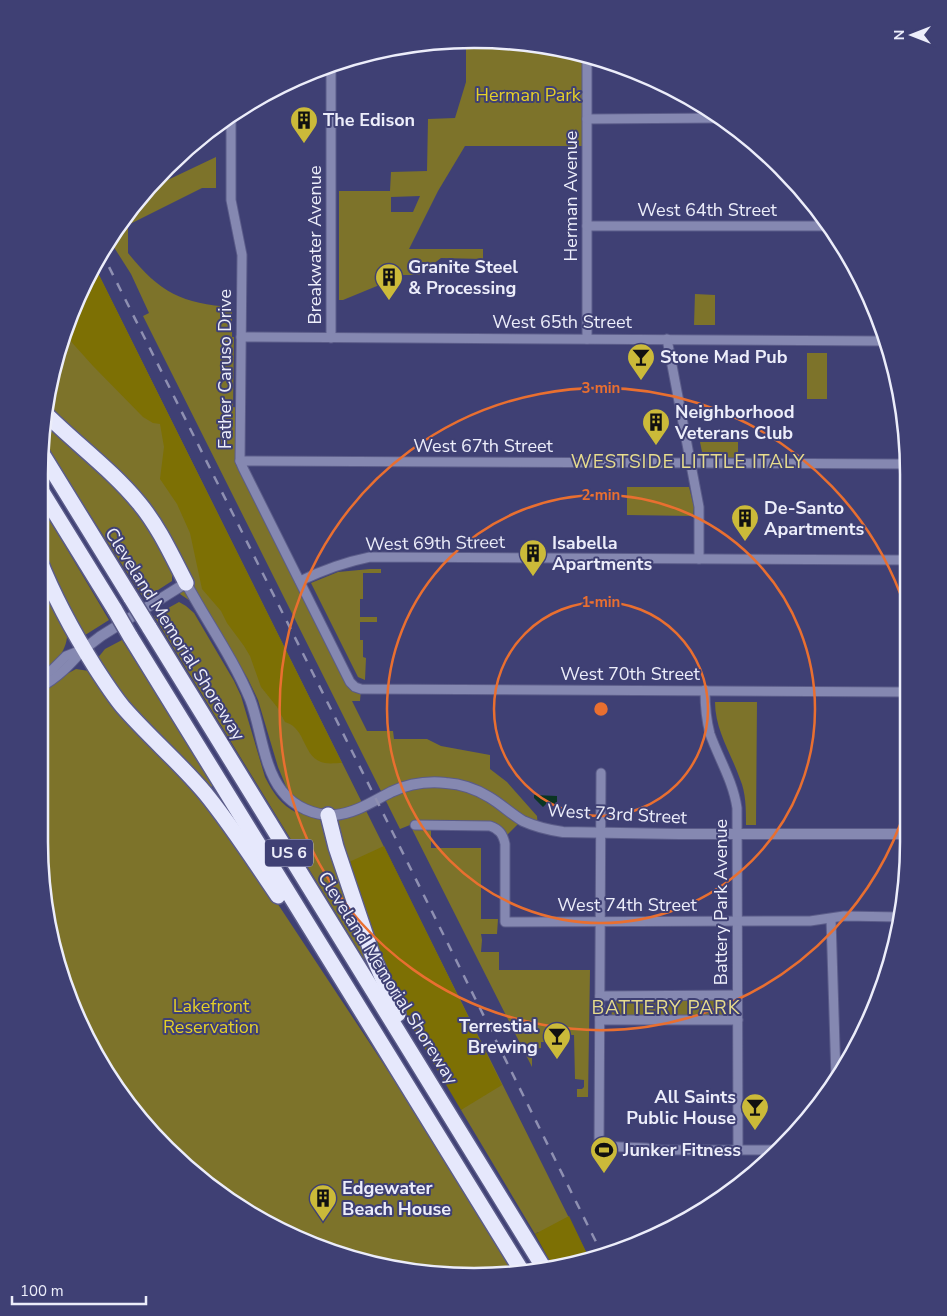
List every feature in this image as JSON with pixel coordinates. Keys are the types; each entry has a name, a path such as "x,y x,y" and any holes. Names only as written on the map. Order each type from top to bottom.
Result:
{"highway":[{"path":"51,418 123,485 140,505 165,542 186,583"},
{"name":"Cleveland Memorial Shoreway","path":"48,463 541,1263"},
{"name":"US 6","path":"48,502 518,1266"},
{"path":"48,581 84,649 121,705 204,792 237,834 277,895 314,935"},
{"path":"328,815 336,847 377,966 429,1079"}],"street":[{"name":"Herman Avenue","path":"587,63 587,339"},
{"name":"Breakwater Avenue","path":"331,72 331,338"},
{"path":"587,119 708,118"},
{"name":"Father Caruso Drive","path":"231,123 231,200 242,255 240,461 350,682 355,687"},
{"name":"West 64th Street","path":"587,226 820,226"},
{"name":"West 65th Street","path":"241,337 878,341"},
{"path":"667,339 699,507 699,559"},
{"name":"West 67th Street","path":"240,461 900,464"},
{"name":"West 69th Street","path":"300,581 345,563 370,558 900,560"},
{"path":"48,683 56,678 84,649 101,636 186,583"},
{"name":"West 73rd Street","path":"186,583 247,692 255,713 270,769 278,785 285,795 301,808 312,812 328,815 341,814 406,786 428,782 443,782 469,788 483,794 522,820 538,827 563,832 900,834"},
{"path":"48,672 66,656 84,649"},
{"name":"West 70th Street","path":"355,687 361,689 900,692"},
{"name":"Battery Park Avenue","path":"705,690 705,714 710,733 735,795 737,808 738,1149"},
{"path":"601,773 599,1146 658,1150 769,1150"},
{"name":"West 74th Street","path":"415,825 490,826 496,828 501,833 505,844 505,922 737,921 832,919 844,916 893,917"},
{"path":"832,919 836,1066"},
{"path":"600,996 738,995"},
{"path":"600,1020 738,1020"}],"green space":[{"name":"Herman Park","path":"466,48 501,48 529,51 587,63 587,146 465,146 438,191 409,249 483,249 483,259 441,258 419,275 394,275 394,286 377,286 339,300 339,191 390,191 391,172 427,171 428,119 455,118 466,82","holes":["420,196 413,212 391,212 391,197"]},
{"path":"216,157 216,188 202,188 128,225 128,253 150,277 173,293 199,303 232,307 232,337 234,337 233,407 240,408 240,454 350,682 361,689 360,701 352,701 367,731 393,731 394,739 427,739 441,746 490,755 490,769 507,782 537,816 538,827 522,820 504,838 499,830 431,826 431,848 481,848 481,919 498,919 497,934 481,934 481,952 499,952 499,970 590,970 588,1097 577,1097 577,1089 584,1087 584,1080 575,1079 574,1035 546,1035 546,1042 541,1042 541,1048 532,1049 532,1067 410,825 400,829 143,316 149,313 131,274 113,246 119,237 136,214 163,182"},
{"path":"98,273 587,1253 582,1254 538,1232 535,1234 461,1110 463,1108 369,956 364,959 154,616 179,602 194,613 241,696 265,777 278,798 297,813 278,767 258,700 248,679 215,623 199,607 180,594 186,578 166,534 52,414 62,363 70,337 80,310"},
{"path":"695,294 715,295 715,325 694,325"},
{"path":"807,353 827,353 827,399 807,399"},
{"path":"50,424 118,488 147,521 172,571 172,581 144,599 48,449"},
{"path":"700,442 738,442 738,458 703,457"},
{"path":"627,487 689,487 694,507 693,516 627,515"},
{"path":"48,517 109,620 82,637 48,569"},
{"path":"381,569 381,573 363,573 363,599 360,599 360,617 377,617 377,622 360,622 360,640 363,640 363,657 366,658 365,680 358,677 311,583 338,572"},
{"path":"48,591 67,630 66,644 60,656 48,667"},
{"path":"122,640 214,785 208,789 131,709 97,659 105,649"},
{"name":"Lakefront Reservation","path":"76,669 89,671 100,682 102,693 111,706 178,769 246,856 404,1095 509,1267 446,1268 390,1260 337,1246 285,1225 237,1197 193,1163 172,1144 136,1102 119,1079 91,1031 70,979 56,926 48,870 48,684"},
{"path":"715,702 757,702 756,825 746,825 746,807 742,784 721,732"},
{"path":"724,995 724,1020 612,1020 611,996"}],"shaded area":[{"path":"98,273 342,763 325,763 312,756 297,730 285,722 277,707 261,687 250,656 244,646 227,623 221,611 202,589 190,533 177,504 160,479 164,447 160,424 153,423 143,417 69,339 80,310"},
{"path":"534,795 557,796 557,804 546,804 543,807 534,798"},
{"path":"384,846 502,1085 461,1110 409,1022 389,983 347,863"},
{"path":"569,1216 587,1253 550,1261 535,1234"}],"railway":[{"path":"105,260 600,1249"}],"place":[{"name":"The Edison","path":"304,144"},
{"name":"Granite Steel & Processing","path":"389,301"},
{"name":"Stone Mad Pub","path":"641,381"},
{"name":"Neighborhood Veterans Club","path":"656,446"},
{"name":"De-Santo Apartments","path":"745,542"},
{"name":"Isabella Apartments","path":"533,577"},
{"name":"Terrestial Brewing","path":"557,1060"},
{"name":"All Saints Public House","path":"755,1131"},
{"name":"Junker Fitness","path":"604,1174"},
{"name":"Edgewater Beach House","path":"323,1222"}],"district":[{"name":"WESTSIDE LITTLE ITALY","path":"688,462"},
{"name":"BATTERY PARK","path":"666,1008"}]}
